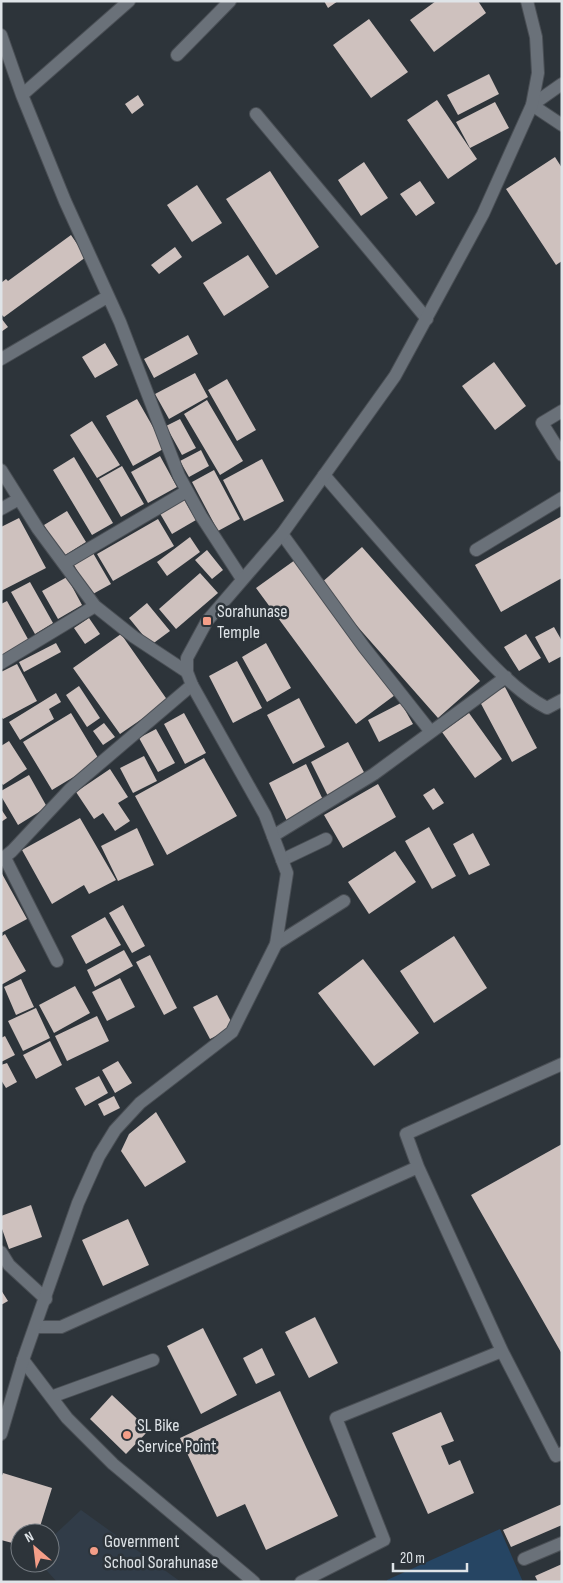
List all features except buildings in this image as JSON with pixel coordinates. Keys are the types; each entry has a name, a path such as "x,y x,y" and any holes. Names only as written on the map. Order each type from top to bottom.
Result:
{"street":[{"path":"22,95 130,1"},
{"path":"176,55 230,1"},
{"path":"1,1434 24,1360 78,1203 99,1156 116,1130 140,1103 232,1032 276,944 287,873 265,816 192,685 187,672 187,658 207,621 282,534 395,376 483,214 532,105 538,73 536,37 527,1"},
{"path":"1,35 22,95 65,201 120,322 179,476 201,516 242,579"},
{"path":"532,105 562,84"},
{"path":"532,105 562,125"},
{"path":"256,114 427,319"},
{"path":"1,358 107,297"},
{"path":"562,411 542,423 562,455"},
{"path":"1,470 38,529 95,606 134,637 187,672"},
{"path":"324,475 387,549 470,641 506,677 531,700 547,708 562,700"},
{"path":"65,564 187,491"},
{"path":"1,509 20,498"},
{"path":"476,550 562,498"},
{"path":"282,534 364,647 431,732"},
{"path":"1,663 95,606"},
{"path":"273,836 374,774 506,677"},
{"path":"58,961 3,859 70,789 192,685"},
{"path":"282,860 326,839"},
{"path":"276,944 344,901"},
{"path":"562,1064 406,1134 418,1167 502,1351 556,1456 562,1453"},
{"path":"36,1327 61,1327 418,1167"},
{"path":"1,1252 9,1265 46,1300"},
{"path":"301,1582 384,1540 336,1418 502,1351"},
{"path":"24,1360 67,1418 113,1464 254,1582"},
{"path":"51,1397 153,1360"},
{"path":"524,1559 562,1543"}],"shaded area":[{"name":"Government School Sorahunase","path":"81,1510 181,1582 57,1582 49,1573 60,1573 60,1530"},
{"path":"500,1529 523,1582 387,1582 387,1580"}],"place":[{"name":"Sorahunase Temple","path":"207,621"},
{"name":"SL Bike Service Point","path":"127,1435"},
{"name":"Government School Sorahunase","path":"94,1551"}]}
